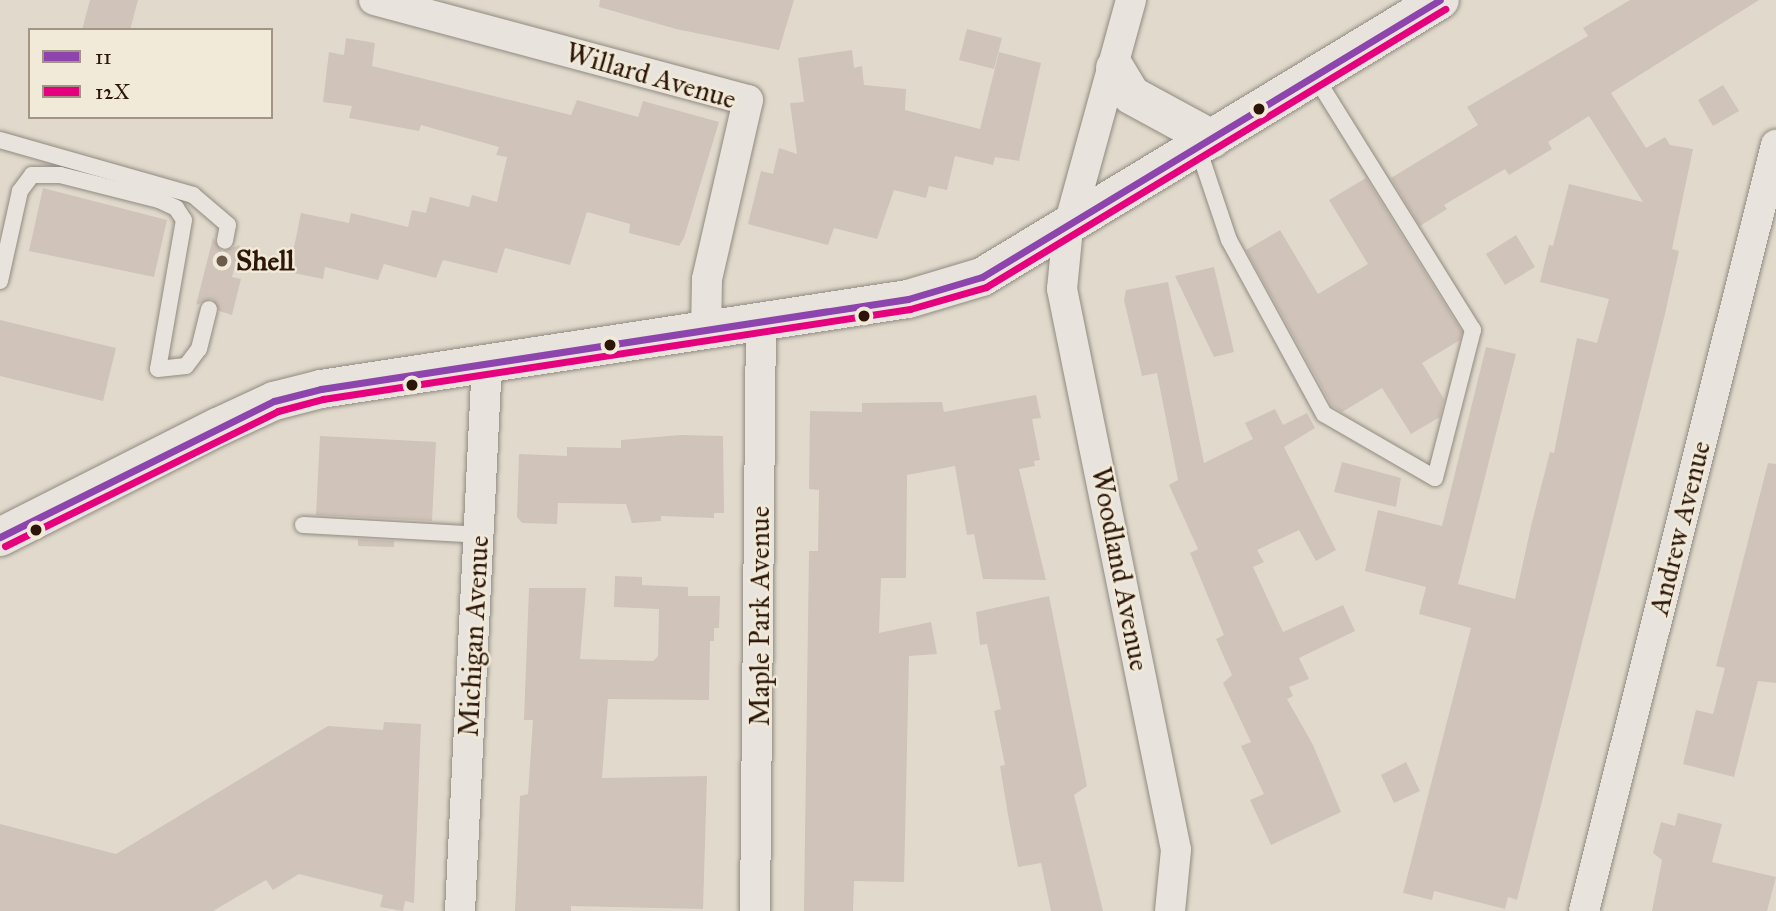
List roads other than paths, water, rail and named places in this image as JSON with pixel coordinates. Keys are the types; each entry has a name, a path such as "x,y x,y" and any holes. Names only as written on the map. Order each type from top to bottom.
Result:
{"main road":[{"path":"0,537 274,401 370,378 908,299 982,277 1068,228 1440,0"},
{"path":"1115,68 1131,95 1205,144"}],"street":[{"name":"Willard Avenue","path":"374,0 748,100 707,279 706,330"},
{"name":"Woodland Avenue","path":"1131,0 1115,68 1068,228 1062,289 1176,850 1170,911"},
{"name":"Andrew Avenue","path":"1584,911 1776,145"},
{"name":"Maple Park Avenue","path":"755,911 761,321"},
{"name":"Michigan Avenue","path":"460,911 487,361"}],"lane":[{"path":"1205,144 1229,240 1324,414 1435,478 1474,330 1315,76"},
{"path":"1,146 193,195 228,225 225,241"},
{"path":"0,281 20,191 32,176 60,175 176,208 184,220 183,244 162,326 158,369 186,366 199,349 209,309"},
{"path":"303,525 480,535"}],"place":[{"name":"Shell","path":"222,261"}]}
